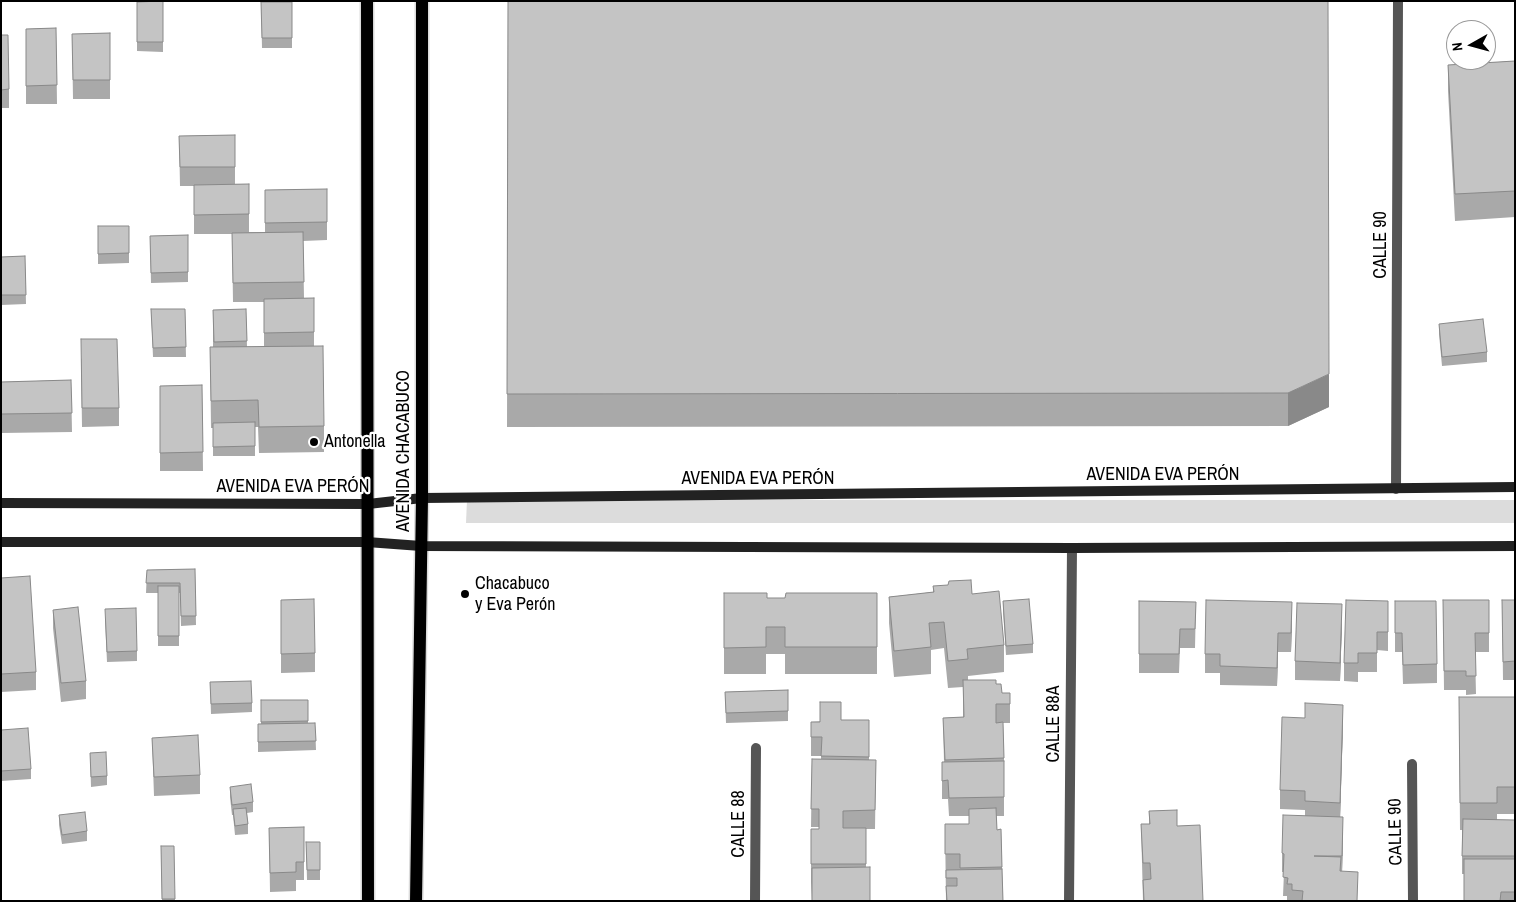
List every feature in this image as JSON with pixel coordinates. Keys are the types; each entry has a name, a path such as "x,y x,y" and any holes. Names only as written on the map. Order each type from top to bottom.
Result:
{"main road":[{"name":"AVENIDA CHACABUCO","path":"367,1 368,901"},
{"name":"AVENIDA CHACABUCO","path":"416,901 422,498 422,1"}],"street":[{"name":"CALLE 90","path":"1396,489 1398,1"},
{"name":"AVENIDA EVA PERÓN","path":"1,503 368,504 422,498 1515,487"},
{"path":"1,542 367,542 421,546 1072,548 1515,546"},
{"name":"CALLE 88A","path":"1069,901 1072,548"},
{"name":"CALLE 88","path":"755,901 756,748"},
{"name":"CALLE 90","path":"1412,764 1413,901"}],"shaded area":[{"path":"467,500 1515,500 1515,523 466,523"}],"building":[{"path":"163,1 163,42 137,42 137,2"},
{"path":"508,1 1328,1 1329,374 1288,393 507,394"},
{"path":"261,2 292,2 292,38 262,38"},
{"path":"56,28 57,85 26,86 26,29"},
{"path":"110,33 110,80 73,80 72,34"},
{"path":"1,35 8,35 9,89 1,90"},
{"path":"1515,61 1515,191 1455,194 1448,70 1496,70 1496,62"},
{"path":"235,135 235,167 180,167 179,136"},
{"path":"249,184 249,214 194,215 194,185"},
{"path":"327,189 327,222 265,223 265,190"},
{"path":"98,226 129,226 129,253 98,254"},
{"path":"303,232 304,282 233,283 232,233"},
{"path":"188,235 188,272 151,273 150,236"},
{"path":"25,256 26,295 1,295 1,257"},
{"path":"314,298 314,332 264,333 264,299"},
{"path":"151,309 185,309 186,347 153,348"},
{"path":"246,309 247,341 214,342 213,310"},
{"path":"1483,319 1487,352 1442,357 1439,324"},
{"path":"81,339 117,339 119,408 82,408"},
{"path":"323,346 324,426 259,427 258,400 211,401 210,347"},
{"path":"71,380 72,413 1,414 1,382"},
{"path":"202,385 203,452 160,453 160,386"},
{"path":"255,422 255,446 213,447 213,423"},
{"path":"195,569 196,616 181,616 180,583 146,583 147,570"},
{"path":"30,576 36,672 1,674 1,578"},
{"path":"971,580 972,594 999,591 1004,645 967,649 968,659 948,661 944,622 929,623 931,647 894,651 889,597 934,592 933,586 948,585 949,581"},
{"path":"158,586 179,586 179,636 158,636"},
{"path":"724,593 767,593 767,598 785,598 786,593 877,593 877,647 785,647 785,627 766,627 766,647 724,648"},
{"path":"314,599 315,653 281,654 281,600"},
{"path":"1029,599 1033,644 1006,646 1003,601"},
{"path":"1206,600 1292,602 1291,633 1278,633 1277,668 1220,666 1220,654 1205,654"},
{"path":"1346,600 1388,601 1388,632 1377,632 1377,653 1358,653 1358,663 1344,663"},
{"path":"1443,600 1489,600 1489,633 1475,633 1476,676 1466,676 1466,671 1444,671"},
{"path":"1502,600 1515,600 1515,661 1503,662"},
{"path":"1139,601 1196,602 1195,629 1180,629 1179,654 1139,654"},
{"path":"1395,601 1436,601 1437,664 1403,665 1402,633 1395,633"},
{"path":"1297,603 1342,604 1340,663 1295,661"},
{"path":"78,607 86,681 61,683 53,610"},
{"path":"136,608 137,651 107,652 105,609"},
{"path":"963,680 996,680 996,684 1001,684 1002,693 1010,693 1010,704 996,704 996,723 1003,722 1004,758 945,760 943,718 964,717"},
{"path":"251,681 252,703 211,704 210,682"},
{"path":"788,690 788,711 726,713 725,692"},
{"path":"1459,697 1515,697 1515,787 1497,787 1497,803 1460,803"},
{"path":"261,700 308,700 308,721 261,722"},
{"path":"820,702 841,702 841,720 869,720 869,757 821,756 822,737 811,737 811,722 820,722"},
{"path":"1305,703 1343,705 1340,803 1305,801 1305,791 1280,790 1282,717 1305,718"},
{"path":"315,723 316,741 258,742 258,724"},
{"path":"28,728 31,769 1,771 1,730"},
{"path":"198,735 200,775 154,777 152,738"},
{"path":"106,752 107,776 91,777 90,753"},
{"path":"812,759 876,760 875,810 843,811 843,828 866,828 866,864 811,864 811,829 819,829 819,809 811,809"},
{"path":"1004,761 1004,797 949,798 948,780 942,781 942,762"},
{"path":"251,784 253,802 232,805 230,787"},
{"path":"246,808 248,824 235,826 233,809"},
{"path":"996,808 997,830 1001,829 1002,867 960,868 960,854 945,854 945,824 969,824 969,809"},
{"path":"1177,810 1177,826 1200,825 1203,901 1144,901 1143,880 1151,879 1150,863 1143,863 1141,824 1150,824 1149,811"},
{"path":"85,812 87,831 62,835 59,815"},
{"path":"1283,815 1343,817 1342,856 1314,856 1341,857 1340,871 1358,872 1357,901 1302,901 1303,891 1292,890 1292,884 1287,884 1288,878 1283,877"},
{"path":"1463,819 1515,820 1515,856 1462,856"},
{"path":"304,827 304,862 296,862 296,872 270,873 269,828"},
{"path":"306,842 320,842 320,870 307,870"},
{"path":"161,846 174,846 175,899 162,899"},
{"path":"1464,859 1515,859 1515,892 1501,892 1500,901 1464,901"},
{"path":"870,867 870,901 812,901 812,868"},
{"path":"1002,869 1003,901 947,901 946,886 957,886 957,878 946,878 946,870"}],"place":[{"name":"Antonella","path":"314,442"},
{"name":"Chacabuco y Eva Perón","path":"465,594"}]}
